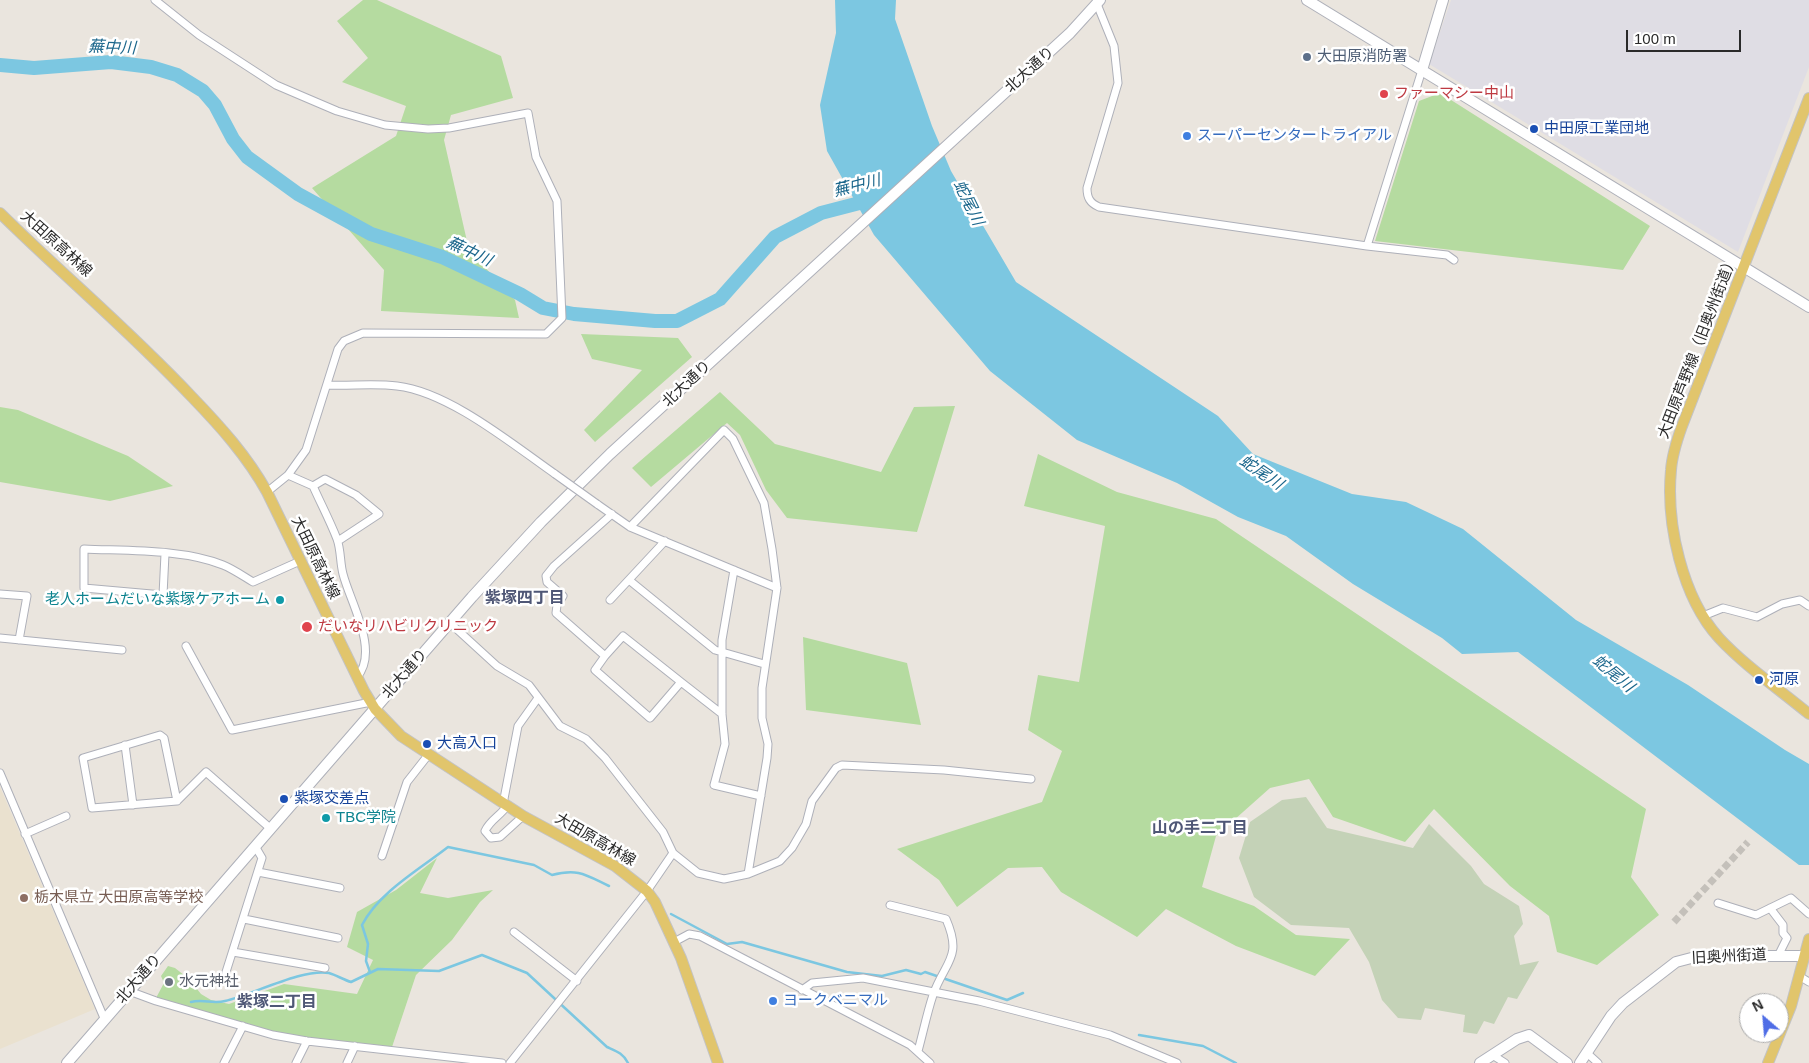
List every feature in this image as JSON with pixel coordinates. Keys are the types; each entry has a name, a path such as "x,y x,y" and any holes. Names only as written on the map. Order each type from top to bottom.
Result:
{"main road":[{"name":"大田原芦野線（旧奥州街道）","path":"1809,98 1682,426 1671,470 1672,513 1682,569 1687,585 1703,616 1718,638 1809,714"},
{"name":"大田原高林線","path":"0,212 168,372 225,432 248,461 267,492 357,677 373,705 392,728 505,805 615,866 648,891 674,942 718,1063"},
{"path":"1768,1063 1781,1035 1809,940"}],"street":[{"path":"155,0 199,35 276,85 337,111 385,125 428,130 458,127 528,113 536,157 556,196 562,318 546,334 363,333 344,342 338,349 306,450 288,475 267,492"},
{"path":"1308,0 1745,266 1809,307"},
{"path":"1367,246 1444,0"},
{"path":"1098,2 1114,46 1118,83 1087,188 1087,196 1092,203 1118,210 1367,246 1447,255 1454,260"},
{"name":"北大通り","path":"67,1063 104,1018 271,829 373,705 541,522 610,454 1070,33 1098,2"},
{"path":"328,385 397,386 420,391 475,418 630,527 777,588"},
{"path":"630,527 724,430 733,439 764,503 777,588 764,664 762,718 768,744 767,758 748,874"},
{"path":"288,475 314,486 338,541 342,573 363,632 365,660 363,670 357,677"},
{"path":"314,486 325,479 356,495 379,514 338,541"},
{"path":"605,656 556,613 557,605 563,596 547,582 546,576 554,566 612,514"},
{"path":"610,600 664,542"},
{"path":"165,554 163,595 84,588 84,549 165,554 205,559 224,565 253,582 300,561"},
{"path":"734,570 721,652 722,714 725,744 714,785 761,796"},
{"path":"629,580 715,650 764,664"},
{"path":"0,594 27,596 19,640"},
{"path":"1703,616 1723,608 1757,617 1782,604 1800,600 1809,606"},
{"path":"450,623 497,666 529,685 560,726 586,739 605,758 663,832 673,853 698,873 724,879 748,874 780,861 792,848 806,824 812,801 836,768 842,765 944,770 1030,779"},
{"path":"681,682 650,718 594,670 623,636 722,714"},
{"path":"0,638 122,650"},
{"path":"186,646 232,730 373,705"},
{"path":"523,816 500,837 491,838 484,831 489,822 500,816 505,805 518,726 538,698"},
{"path":"177,801 164,738 160,734 84,758 92,808 177,801 206,772 271,829"},
{"path":"125,745 133,805"},
{"path":"382,856 407,782 429,754"},
{"path":"0,773 104,1018"},
{"path":"25,834 66,816"},
{"path":"226,972 262,858 255,846"},
{"path":"510,1063 648,891 673,853"},
{"path":"258,872 340,888"},
{"path":"1718,903 1756,915 1792,899 1809,914"},
{"path":"890,905 946,919 954,936 952,956 934,994 918,1052"},
{"path":"1770,908 1783,925 1783,933 1787,938 1779,954"},
{"path":"244,919 338,938"},
{"path":"514,932 577,981"},
{"path":"674,942 689,934 700,936 910,1045 930,1063"},
{"path":"233,952 325,968"},
{"name":"旧奥州街道","path":"1580,1063 1611,1016 1623,1003 1676,962 1699,956 1779,954 1804,956"},
{"path":"1799,976 1809,982"},
{"path":"802,990 812,983 862,978 934,994 979,1001 1110,1035 1177,1063"},
{"path":"129,991 156,1001 244,1026 307,1041 502,1063"},
{"path":"224,1063 244,1026"},
{"path":"1480,1063 1517,1040 1529,1036 1567,1063"},
{"path":"296,1063 307,1041"},
{"path":"347,1063 355,1046"},
{"path":"1587,1053 1598,1063"},
{"path":"1494,1056 1506,1063"}],"shaded area":[{"path":"1451,0 1809,0 1809,67 1738,252 1429,64"},
{"name":"栃木県立 大田原高等学校","path":"0,787 95,1009 0,1049"}],"green space":[{"path":"363,0 377,0 501,56 513,98 451,115 444,140 469,250 515,300 519,318 381,311 384,270 312,188 396,136 406,106 342,82 368,58 337,21"},
{"path":"1440,93 1650,226 1623,270 1375,241 1419,101"},
{"path":"581,334 678,338 692,357 595,442 584,430 642,370 592,359"},
{"path":"720,392 775,444 881,472 914,407 955,406 917,532 787,518 766,490 740,435 727,423 651,487 632,468"},
{"path":"0,407 18,410 128,456 173,486 110,501 0,482"},
{"path":"1038,454 1117,492 1216,519 1646,809 1631,877 1659,915 1597,965 1557,952 1549,916 1510,886 1434,809 1405,842 1333,817 1309,779 1270,788 1216,836 1202,887 1254,906 1296,935 1350,939 1315,976 1236,946 1166,909 1137,937 1061,892 1042,867 1008,868 957,907 939,880 897,849 1042,802 1062,751 1028,730 1038,675 1079,682 1105,526 1024,506"},
{"path":"803,637 907,663 921,725 806,710"},
{"path":"1306,797 1327,828 1413,848 1429,824 1471,866 1484,884 1519,906 1523,924 1514,936 1520,965 1539,961 1517,999 1508,997 1494,1024 1484,1021 1477,1034 1463,1032 1465,1015 1425,1008 1421,1020 1398,1018 1382,1000 1369,962 1349,928 1291,925 1254,897 1239,858 1250,822 1282,800"},
{"path":"437,858 420,893 448,898 493,890 480,902 452,940 416,975 392,1047 307,1038 273,1032 156,998 164,983 161,976 168,966 175,968 189,979 201,994 211,1000 229,1004 284,984 357,994 373,960 347,947 357,912 396,890"}],"water":[{"name":"蛇尾川","path":"835,0 896,0 895,19 932,126 951,171 1016,282 1218,416 1253,454 1352,494 1406,502 1463,529 1576,620 1688,685 1809,764 1809,865 1799,865 1518,652 1462,654 1442,638 1353,584 1286,536 1238,517 1177,483 1077,440 990,371 874,235 827,151 820,105 836,33"}],"waterway":[{"name":"蕪中川","path":"0,65 34,68 111,62 151,67 177,75 203,91 215,105 233,139 247,157 298,194 371,234 442,257 520,294 543,308 574,314 677,321 720,299 775,237 821,213 875,199"},
{"path":"370,972 366,961 368,944 362,925 369,913 389,892 448,847 534,865 552,875 569,872 582,874 609,886"},
{"path":"671,914 727,944 742,942 847,972 882,976 906,970 921,974 925,972 1007,1000 1023,993"},
{"path":"191,1002 225,1001 306,974 329,973 351,982 378,969 439,971 482,955 527,973 607,1047 622,1055 628,1063"},
{"path":"1139,1035 1203,1046 1236,1063"}],"tunnel":[{"path":"1674,922 1748,842"}],"place":[{"name":"大田原消防署","path":"1307,57"},
{"name":"ファーマシー中山","path":"1384,94"},
{"name":"中田原工業団地","path":"1534,129"},
{"name":"スーパーセンタートライアル","path":"1187,136"},
{"name":"老人ホームだいな紫塚ケアホーム","path":"280,600"},
{"name":"だいなリハビリクリニック","path":"307,627"},
{"name":"河原","path":"1759,680"},
{"name":"大高入口","path":"427,744"},
{"name":"紫塚交差点","path":"284,799"},
{"name":"TBC学院","path":"326,818"},
{"name":"栃木県立 大田原高等学校","path":"24,898"},
{"name":"水元神社","path":"169,982"},
{"name":"ヨークベニマル","path":"773,1001"}],"district":[{"name":"紫塚四丁目","path":"525,599"},
{"name":"山の手二丁目","path":"1200,829"},
{"name":"紫塚二丁目","path":"277,1003"}]}
